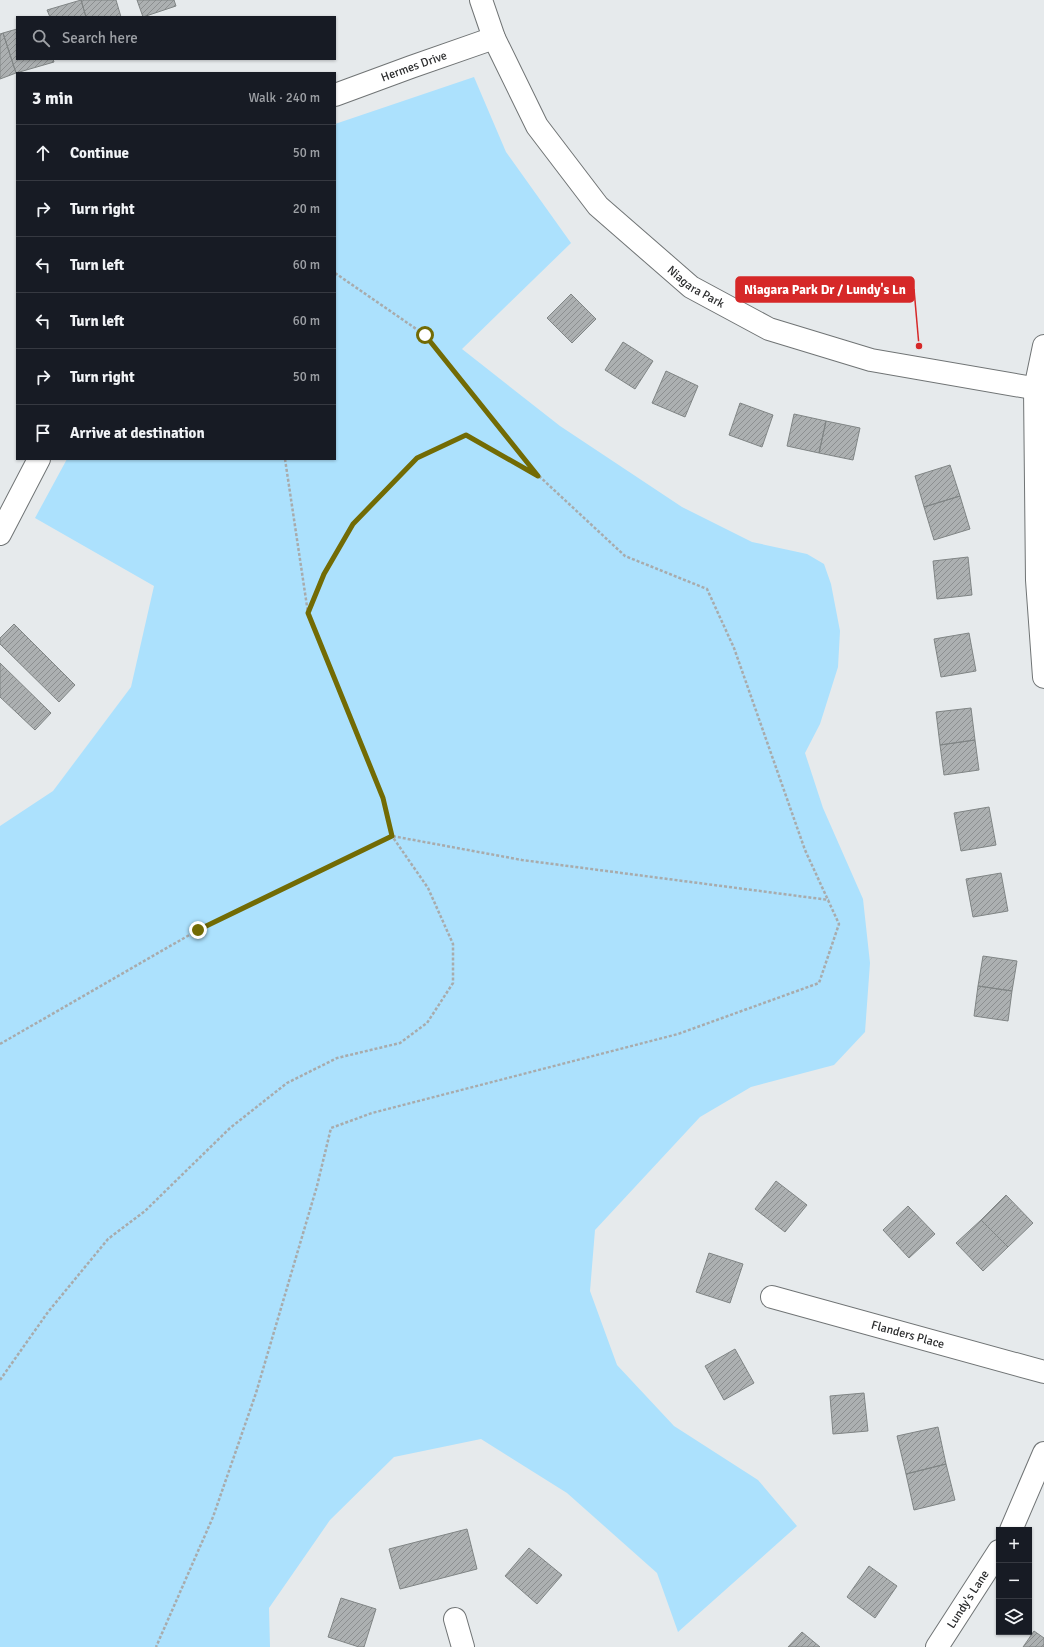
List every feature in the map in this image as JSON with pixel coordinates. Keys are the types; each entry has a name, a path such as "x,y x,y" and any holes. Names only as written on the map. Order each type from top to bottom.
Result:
{"street":[{"name":"Niagara Park","path":"481,0 494,38 537,126 598,206 691,287 769,329 864,358 1039,390"},
{"name":"Hermes Drive","path":"336,95 494,38"},
{"path":"1044,346 1039,390 1037,580 1044,677"},
{"path":"0,534 38,460"},
{"name":"Flanders Place","path":"772,1297 1044,1372"},
{"path":"1013,1527 1044,1453"},
{"name":"Lundy's Lane","path":"937,1647 996,1556"},
{"path":"455,1619 463,1647"}],"path":[{"path":"156,1647 213,1518 256,1393 317,1186 331,1128 372,1113 678,1034 819,983 839,924 805,850 734,648 707,589 625,556 538,476 425,335 336,274"},
{"path":"308,613 324,574 353,524 417,458 466,435 538,476"},
{"path":"0,1380 48,1312 108,1239 145,1211 230,1128 287,1083 338,1058 400,1043 427,1023 453,983 453,944 428,888 392,836 383,798 308,613 285,460"},
{"path":"0,1044 198,930 392,836 522,860 829,901"}],"shaded area":[{"path":"474,77 506,152 571,243 462,349 560,426 682,507 752,542 807,554 824,564 831,584 840,631 838,667 820,724 805,753 823,808 863,899 870,963 865,1032 834,1065 751,1087 700,1117 595,1230 590,1291 617,1365 674,1426 758,1480 797,1526 678,1632 657,1573 567,1493 481,1439 394,1457 330,1520 269,1608 270,1647 0,1647 0,826 53,791 131,687 154,586 35,518 66,460 336,460 336,124"}],"building":[{"path":"81,0 116,0 121,16 86,16"},
{"path":"81,0 86,16 50,16 47,10"},
{"path":"137,0 174,0 176,6 143,16"},
{"path":"16,29 16,60 53,60 54,62 16,73 3,33"},
{"path":"3,33 16,73 0,79 0,34"},
{"path":"571,294 596,319 572,343 547,318"},
{"path":"623,342 653,361 635,389 605,370"},
{"path":"666,371 698,386 685,417 652,403"},
{"path":"740,403 773,415 762,447 729,435"},
{"path":"794,414 826,421 819,453 787,446"},
{"path":"826,421 860,428 853,460 819,453"},
{"path":"950,465 960,496 924,507 915,476"},
{"path":"960,496 970,529 934,540 924,507"},
{"path":"968,557 972,595 937,599 933,561"},
{"path":"14,624 75,685 59,702 0,644 0,638"},
{"path":"969,633 976,671 941,677 934,639"},
{"path":"0,663 51,713 35,730 0,697"},
{"path":"971,708 975,740 940,745 936,712"},
{"path":"975,740 979,770 944,775 940,745"},
{"path":"989,807 996,845 961,851 954,813"},
{"path":"1001,873 1008,911 973,917 966,879"},
{"path":"983,956 1017,961 1012,991 978,986"},
{"path":"978,986 1012,991 1008,1021 974,1016"},
{"path":"776,1181 807,1205 785,1232 755,1209"},
{"path":"1006,1195 1033,1223 1008,1247 981,1220"},
{"path":"908,1206 935,1234 909,1258 883,1230"},
{"path":"981,1220 1008,1247 983,1271 956,1243"},
{"path":"709,1253 743,1264 730,1303 696,1292"},
{"path":"735,1349 754,1383 724,1400 705,1366"},
{"path":"864,1393 868,1431 833,1434 830,1396"},
{"path":"938,1427 946,1464 906,1474 897,1436"},
{"path":"946,1464 955,1500 914,1510 906,1474"},
{"path":"467,1529 477,1569 400,1589 389,1549"},
{"path":"529,1548 562,1575 537,1604 505,1576"},
{"path":"869,1566 897,1586 875,1618 847,1597"},
{"path":"341,1598 376,1609 364,1647 359,1647 328,1637"},
{"path":"1034,1631 1044,1638 1044,1647 1023,1647"},
{"path":"802,1632 820,1647 788,1647"}],"place":[{"name":"Niagara Park Dr / Lundy's Ln","path":"919,346"}],"route":[{"path":"198,930 392,836 383,798 308,613 324,574 353,524 417,458 466,435 538,476 425,335"}]}
